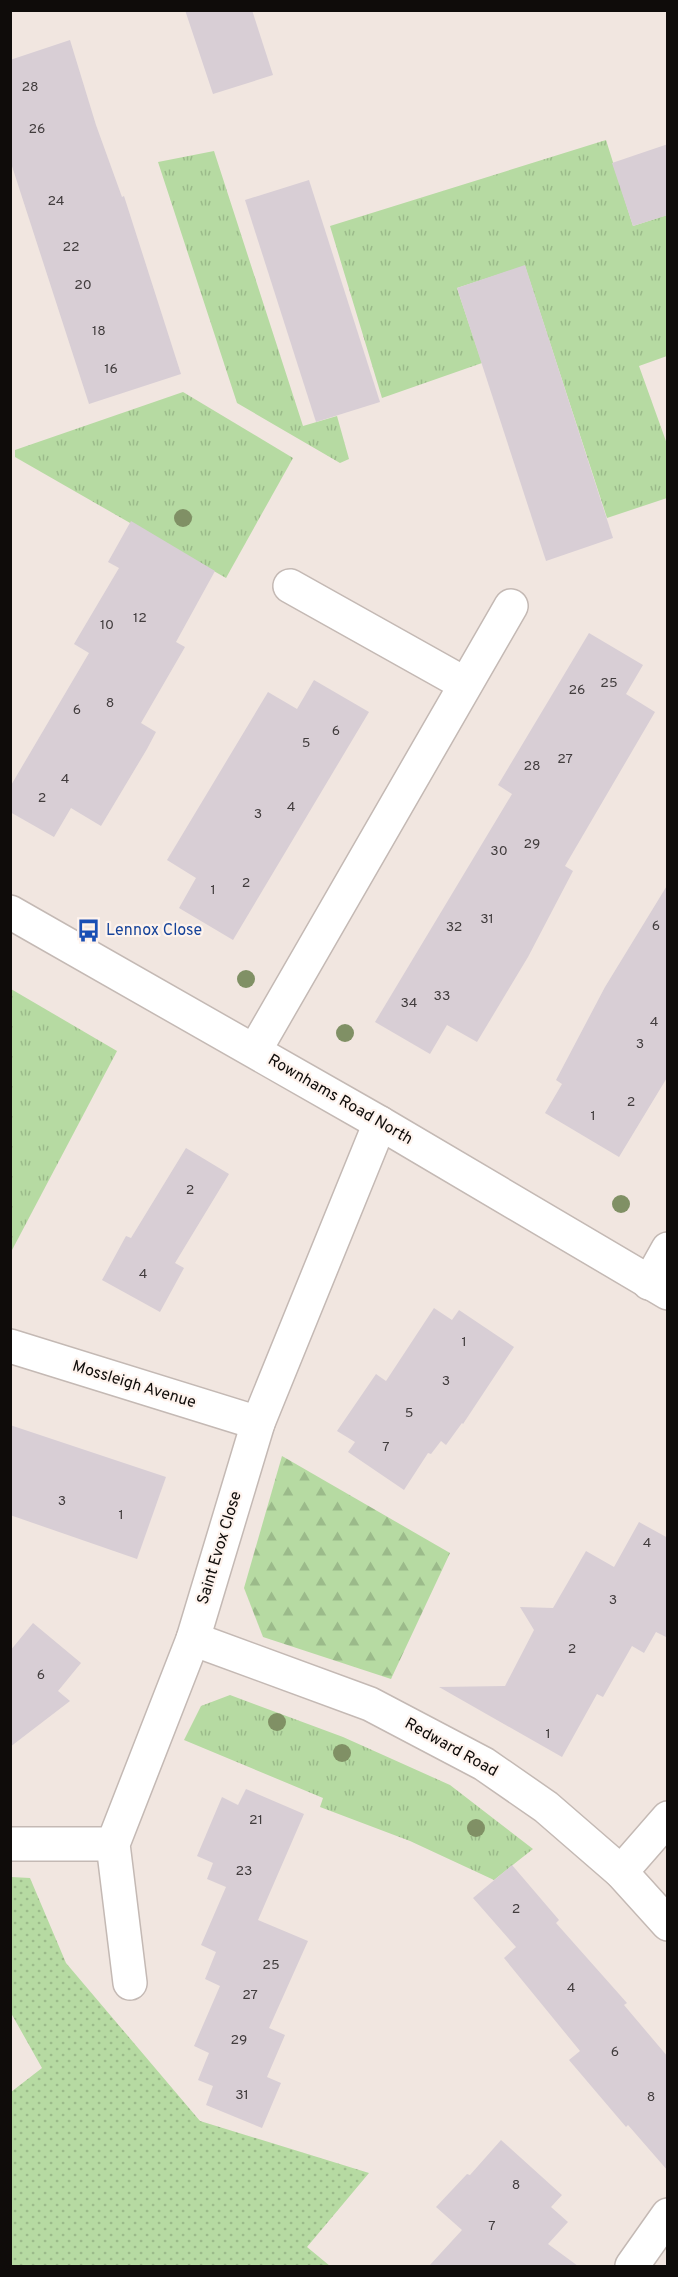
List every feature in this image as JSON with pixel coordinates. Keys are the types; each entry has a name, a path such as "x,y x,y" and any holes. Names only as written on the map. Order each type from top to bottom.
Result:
{"street":[{"path":"290,586 465,684"},
{"path":"255,1050 511,606"},
{"name":"Rownhams Road North","path":"10,912 255,1050 658,1288"},
{"name":"Saint Evox Close","path":"130,1983 113,1844 193,1639 258,1423 380,1123"},
{"path":"658,1288 668,1249"},
{"name":"Mossleigh Avenue","path":"10,1346 258,1423"},
{"name":"Redward Road","path":"193,1639 370,1704 484,1764 546,1807 621,1872 668,1924"},
{"path":"621,1872 668,1818"},
{"path":"10,1844 113,1844"},
{"path":"632,2266 668,2215"}],"green space":[{"path":"606,140 633,226 667,215 667,356 639,366 667,444 667,498 607,518 525,266 457,288 482,363 382,398 330,226"},
{"path":"214,151 303,426 337,416 349,459 340,463 237,403 158,162"},
{"path":"183,392 293,458 226,578 15,457 15,450"},
{"path":"11,989 117,1051 11,1252"},
{"path":"282,1456 450,1553 391,1679 263,1637 244,1588"},
{"path":"230,1695 343,1737 450,1785 533,1849 494,1880 410,1841 320,1807 323,1798 184,1740 201,1706"},
{"path":"11,1877 30,1878 66,1963 200,2121 369,2173 307,2247 330,2266 11,2266 11,2092 42,2068 11,2013"}],"building":[{"path":"185,10 252,10 273,75 213,94"},
{"path":"70,40 96,125 122,197 124,196 181,374 89,404 10,160 10,60"},
{"path":"668,144 668,215 633,226 612,163"},
{"path":"309,180 380,402 316,422 245,200"},
{"path":"525,265 613,538 546,561 457,288"},
{"path":"131,521 215,571 176,642 185,647 141,723 156,732 101,826 71,808 54,837 10,812 10,787 89,653 74,644 119,568 108,562"},
{"path":"589,633 643,665 626,694 655,712 565,866 573,871 528,957 477,1042 447,1025 430,1054 375,1022 512,794 498,785"},
{"path":"314,680 369,712 233,940 179,908 196,878 167,860 268,692 297,709"},
{"path":"668,884 668,1076 619,1157 545,1113 562,1084 556,1080 605,987"},
{"path":"186,1148 229,1174 175,1263 184,1268 160,1312 102,1280 126,1236 131,1238"},
{"path":"434,1308 452,1320 459,1310 514,1347 463,1424 446,1445 441,1441 431,1454 428,1453 404,1490 348,1452 355,1442 337,1431 376,1374 386,1381"},
{"path":"10,1425 166,1477 137,1559 10,1515"},
{"path":"639,1522 668,1538 668,1638 656,1632 644,1653 632,1646 603,1697 597,1694 562,1757 439,1687 505,1686 534,1630 520,1607 553,1608 586,1551 614,1567"},
{"path":"33,1623 81,1663 58,1691 70,1701 10,1747 10,1651"},
{"path":"246,1789 304,1814 258,1920 308,1941 269,2028 285,2035 267,2077 281,2083 262,2128 206,2105 213,2086 198,2080 209,2053 194,2046 220,1986 205,1979 216,1952 201,1945 226,1887 207,1879 213,1863 197,1856 222,1797 238,1805"},
{"path":"512,1865 559,1920 556,1923 627,2003 624,2005 668,2057 668,2171 628,2125 626,2127 569,2060 580,2051 504,1958 516,1947 473,1898"},
{"path":"501,2140 562,2195 551,2207 568,2222 548,2244 578,2266 429,2266 462,2230 436,2207 467,2174 470,2175"}],"place":[{"name":"Lennox Close","path":"88,931"}]}
